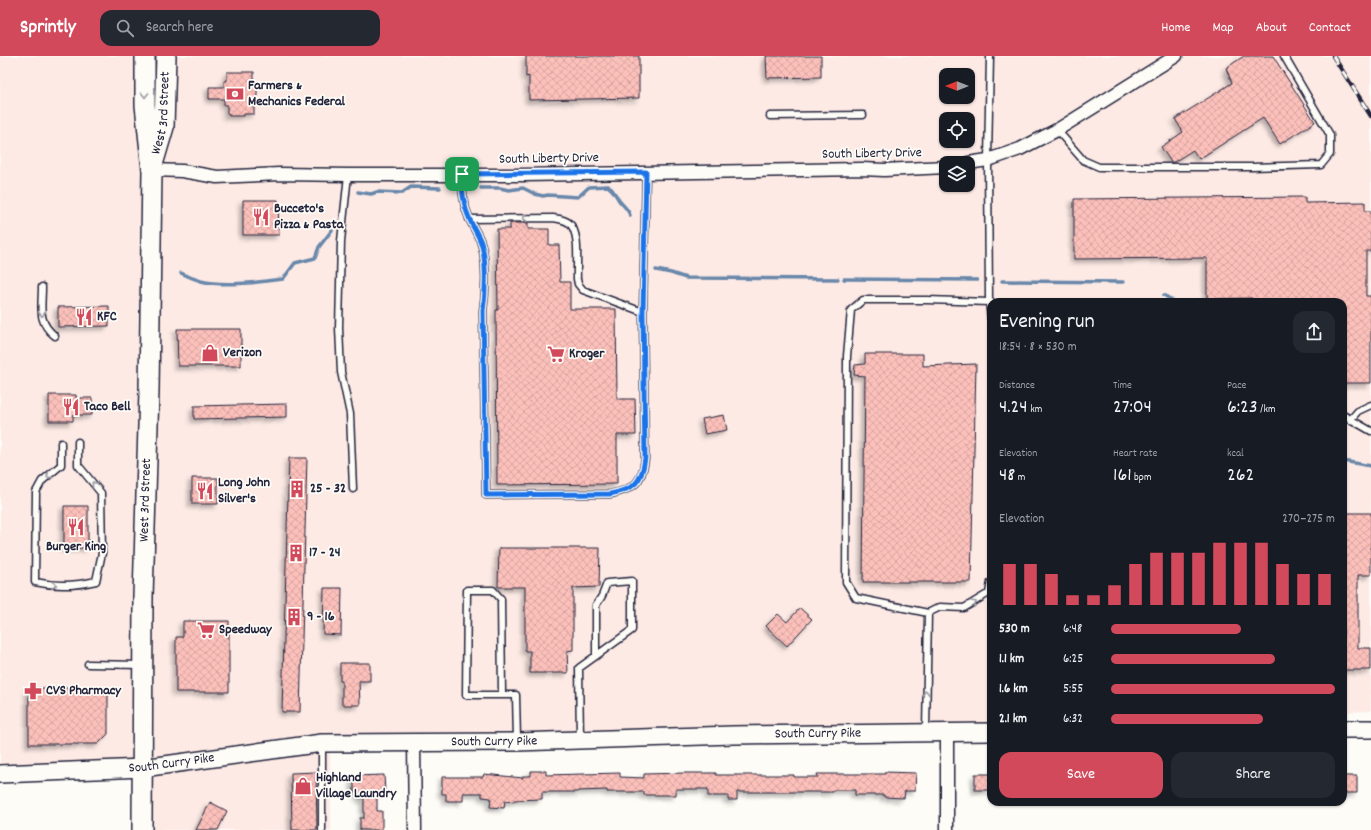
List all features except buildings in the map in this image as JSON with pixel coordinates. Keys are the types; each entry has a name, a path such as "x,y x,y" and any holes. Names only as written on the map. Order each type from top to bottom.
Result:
{"main road":[{"name":"West 3rd Street","path":"142,830 143,597 149,391 152,170 144,105 145,56"},
{"name":"West 3rd Street","path":"152,170 164,127 166,56"},
{"path":"1347,729 1371,729"},
{"name":"South Curry Pike","path":"0,774 143,768 322,743 518,742 733,735 987,732"}],"street":[{"path":"975,162 988,160 1020,149 1057,130 1176,56"},
{"name":"South Liberty Drive","path":"152,170 182,171 217,177 279,174 348,176 862,169 884,170 939,167"},
{"path":"947,732 947,830"},
{"path":"414,743 415,830"}],"lane":[{"path":"990,56 988,160 990,298"},
{"path":"1057,130 1083,160 1099,167 1252,167 1321,165 1330,154 1330,135 1284,56"},
{"path":"770,116 863,115"},
{"path":"462,174 462,193 469,219 480,240 484,255 485,300 483,311 486,495 610,494 624,491 636,484 644,472 643,312 646,172"},
{"path":"348,176 341,241 339,328 341,372 350,414 353,489"},
{"path":"469,219 547,218 564,220 570,223 576,235 578,284 583,290 643,312"},
{"path":"42,287 42,321 48,330 55,336"},
{"path":"987,302 863,300 851,310 847,356 846,582 856,598 928,612 940,607 964,608 987,594"},
{"path":"1350,420 1358,411 1371,405"},
{"path":"1347,418 1371,431"},
{"path":"61,443 61,465 42,481 36,492 35,582 47,585 74,586 96,582 102,553 101,493 78,465 78,442"},
{"path":"580,739 579,668 632,630 632,581 607,583 602,596 596,605 596,655"},
{"path":"502,695 502,599 492,590 467,590 466,695 502,695 516,695 518,742"},
{"path":"926,732 928,612"},
{"path":"88,664 143,665"},
{"path":"322,743 322,830"}],"shaded area":[{"path":"0,56 1371,56 1371,711 1347,712 1347,298 987,298 987,722 692,732 330,748 331,830 142,830 142,768 0,769"}],"waterway":[{"path":"481,188 500,188 509,190 523,188 543,196 578,197 589,187 608,186 613,190 630,215"},
{"path":"358,192 371,194 377,192 402,193 411,187 440,188"},
{"path":"181,273 201,281 220,284 283,279 295,263 315,258 319,247 332,230"},
{"path":"656,270 686,278 838,279"},
{"path":"844,279 977,280"},
{"path":"1002,281 1123,282"},
{"path":"1164,295 1168,298"},
{"path":"1347,462 1371,466"}],"railway":[{"path":"1333,56 1371,116"}],"place":[{"name":"Farmers & Mechanics Federal","path":"235,94"},
{"name":"Bucceto's Pizza & Pasta","path":"261,217"},
{"name":"KFC","path":"84,317"},
{"name":"Verizon","path":"210,353"},
{"name":"Kroger","path":"556,354"},
{"name":"Taco Bell","path":"71,407"},
{"name":"25 - 32","path":"297,489"},
{"name":"Long John Silver's","path":"205,491"},
{"name":"Burger King","path":"76,527"},
{"name":"17 - 24","path":"296,553"},
{"name":"9 - 16","path":"294,617"},
{"name":"Speedway","path":"206,630"},
{"name":"CVS Pharmacy","path":"33,691"},
{"name":"Highland Village Laundry","path":"303,786"}],"route":[{"path":"646,172 643,312 645,458 644,472 636,484 624,491 610,494 486,495 483,311 485,300 484,255 480,240 469,219 462,193 462,174 646,172"}]}
